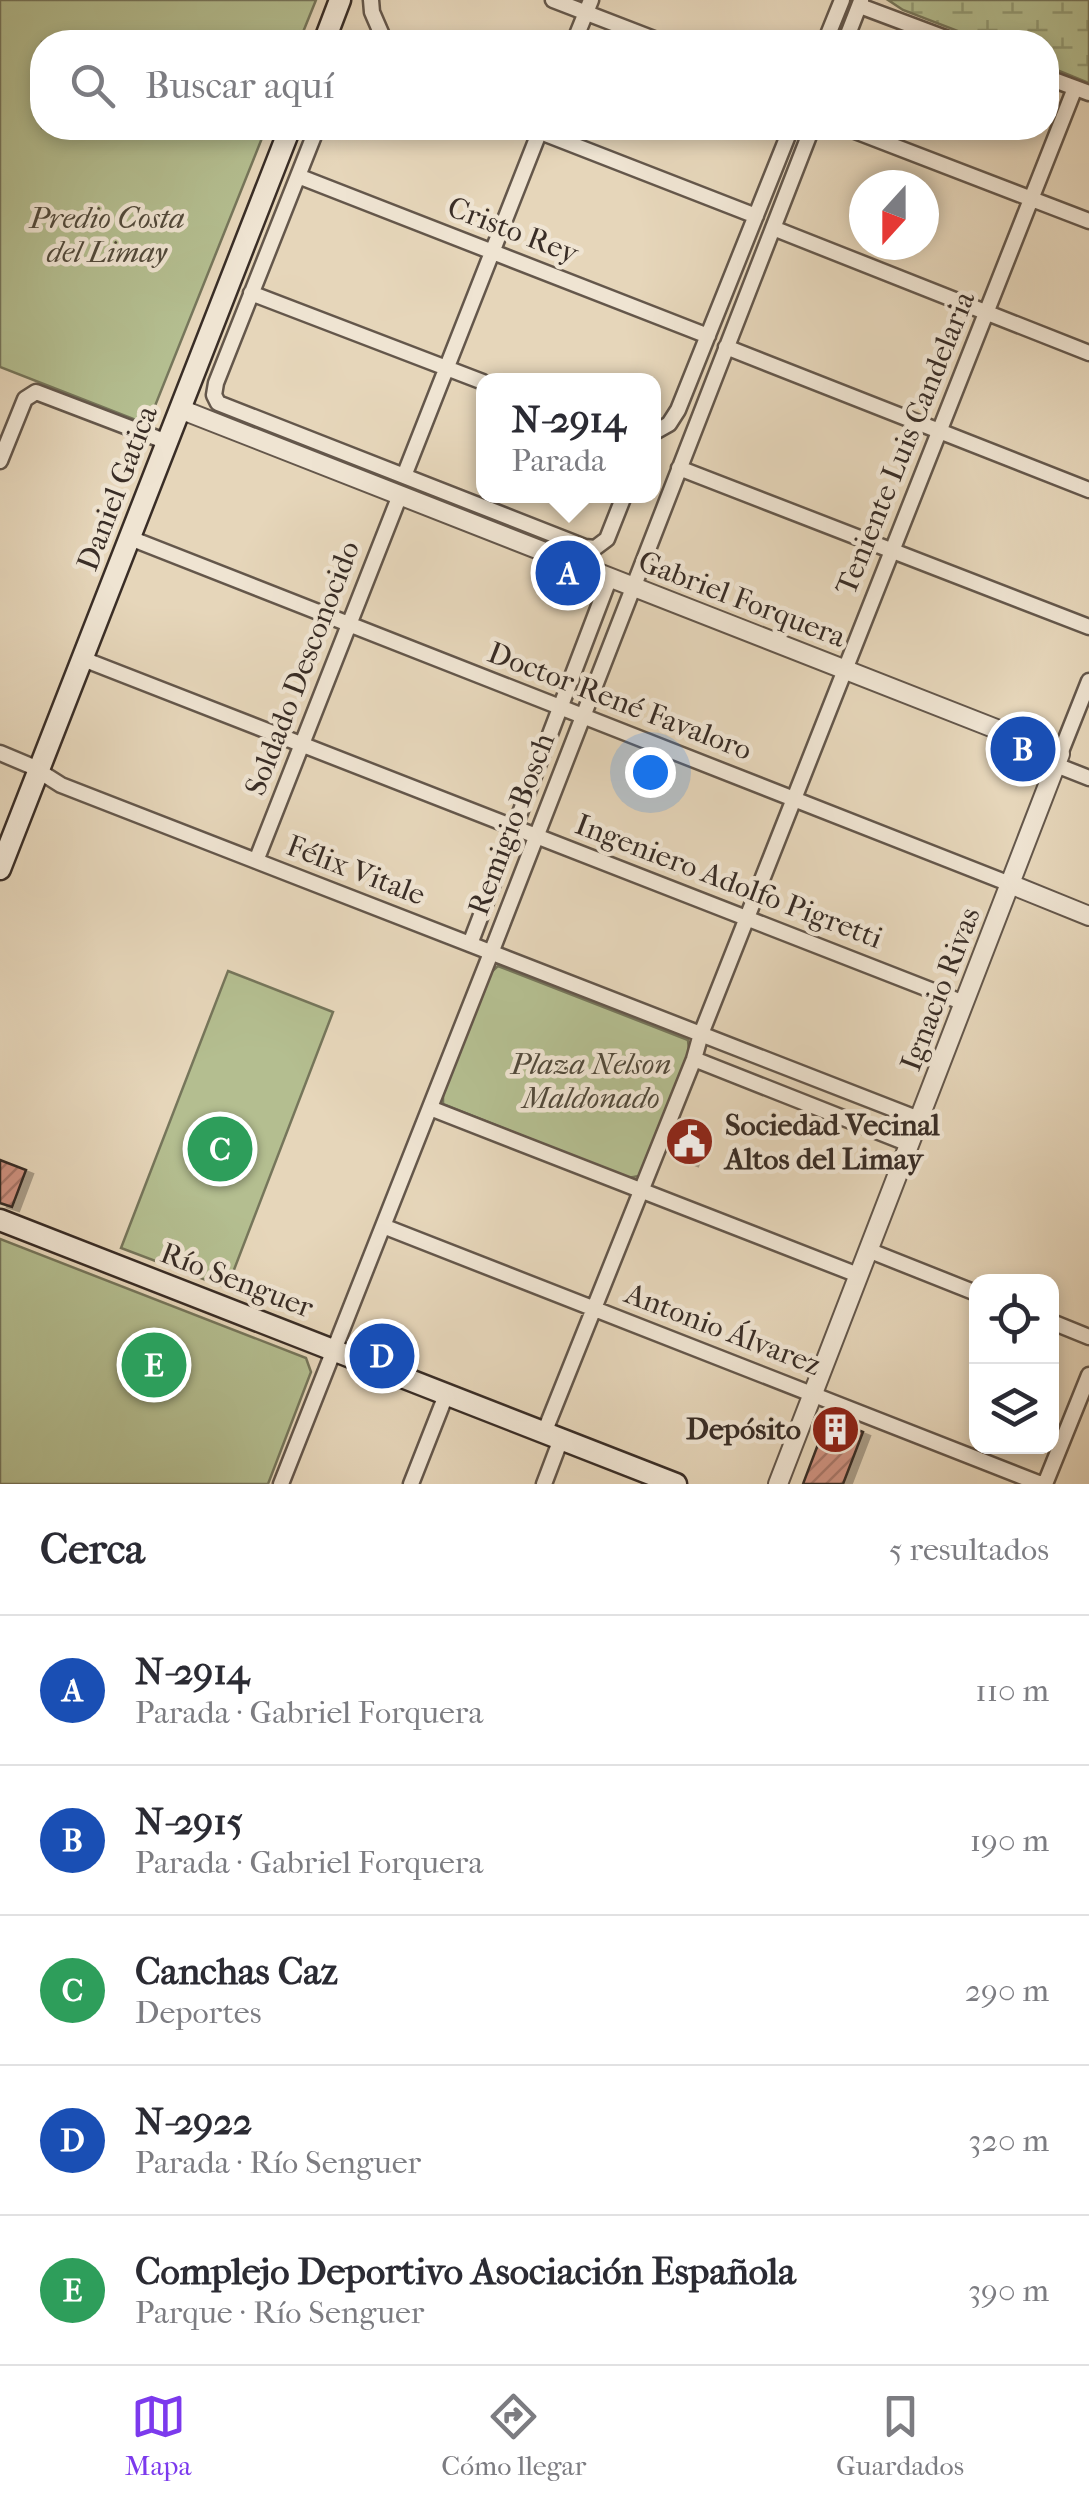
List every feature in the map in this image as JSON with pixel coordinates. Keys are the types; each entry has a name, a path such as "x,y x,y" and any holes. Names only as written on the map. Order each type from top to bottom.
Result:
{"main road":[{"path":"330,30 340,0"},
{"name":"Daniel Gatica","path":"0,870 285,140"},
{"name":"Río Senguer","path":"0,1220 676,1484"}],"street":[{"path":"370,0 380,30"},
{"path":"553,0 588,6 637,30"},
{"path":"830,30 842,0"},
{"path":"850,30 861,3 927,30"},
{"path":"579,30 588,6"},
{"name":"Teniente Luis Candelaria","path":"1059,139 1082,90"},
{"path":"312,140 251,294 476,379"},
{"name":"Soldado Desconocido","path":"256,861 533,140"},
{"path":"565,140 756,216"},
{"path":"661,429 676,416 786,140"},
{"name":"Remigio Bosch","path":"281,1484 807,140"},
{"path":"879,140 1089,221"},
{"name":"Teniente Luis Candelaria","path":"544,1484 553,1436 594,1308 1031,198 1058,140"},
{"name":"Cristo Rey","path":"298,176 708,336"},
{"path":"773,228 1089,352"},
{"name":"Gabriel Forquera","path":"251,294 215,387 216,399 226,407 610,578 845,669 1058,759 1089,778"},
{"path":"726,347 1089,490"},
{"path":"0,460 23,403 32,393 168,442"},
{"name":"Gabriel Forquera","path":"180,409 589,548 599,546 607,538 621,503"},
{"path":"679,468 1089,627"},
{"name":"Doctor René Favaloro","path":"130,538 1089,916"},
{"name":"Remigio Bosch","path":"470,944 610,578"},
{"name":"Ingeniero Adolfo Pigretti","path":"83,658 964,1003"},
{"name":"Ignacio Rivas","path":"778,1484 1089,681"},
{"name":"Félix Vitale","path":"0,752 61,785 919,1119"},
{"path":"694,1059 909,1144"},
{"path":"430,1108 858,1275"},
{"name":"Antonio Álvarez","path":"383,1226 1043,1484"},
{"path":"868,1250 969,1289"},
{"path":"1059,1325 1089,1337"},
{"path":"1043,1484 1089,1375"},
{"path":"412,1484 446,1394"}],"green space":[{"name":"Predio Costa del Limay","path":"0,0 316,0 304,30 30,30 30,140 261,140 151,416 141,422 0,367"},
{"path":"888,0 1089,0 1089,83 1059,71 1059,30 955,30"},
{"name":"Plaza Nelson Maldonado","path":"498,966 688,1040 689,1052 639,1176 628,1178 443,1104 443,1093 489,974"},
{"path":"228,971 333,1012 227,1288 121,1248"},
{"path":"0,1239 306,1358 311,1372 268,1484 0,1484"}],"building":[{"name":"Sociedad Vecinal Altos del Limay","path":"689,1123 704,1129 691,1162 676,1156"},
{"path":"0,1160 26,1170 12,1207 0,1203"},
{"path":"828,1418 863,1432 843,1484 803,1484"}],"place":[{"name":"N-2914","path":"568,573"},
{"name":"N-2915","path":"1023,749"},
{"name":"Sociedad Vecinal Altos del Limay","path":"690,1142"},
{"name":"Canchas Caz","path":"220,1149"},
{"name":"N-2922","path":"382,1356"},
{"name":"Complejo Deportivo Asociación Española","path":"154,1365"},
{"name":"Depósito","path":"836,1429"}]}
